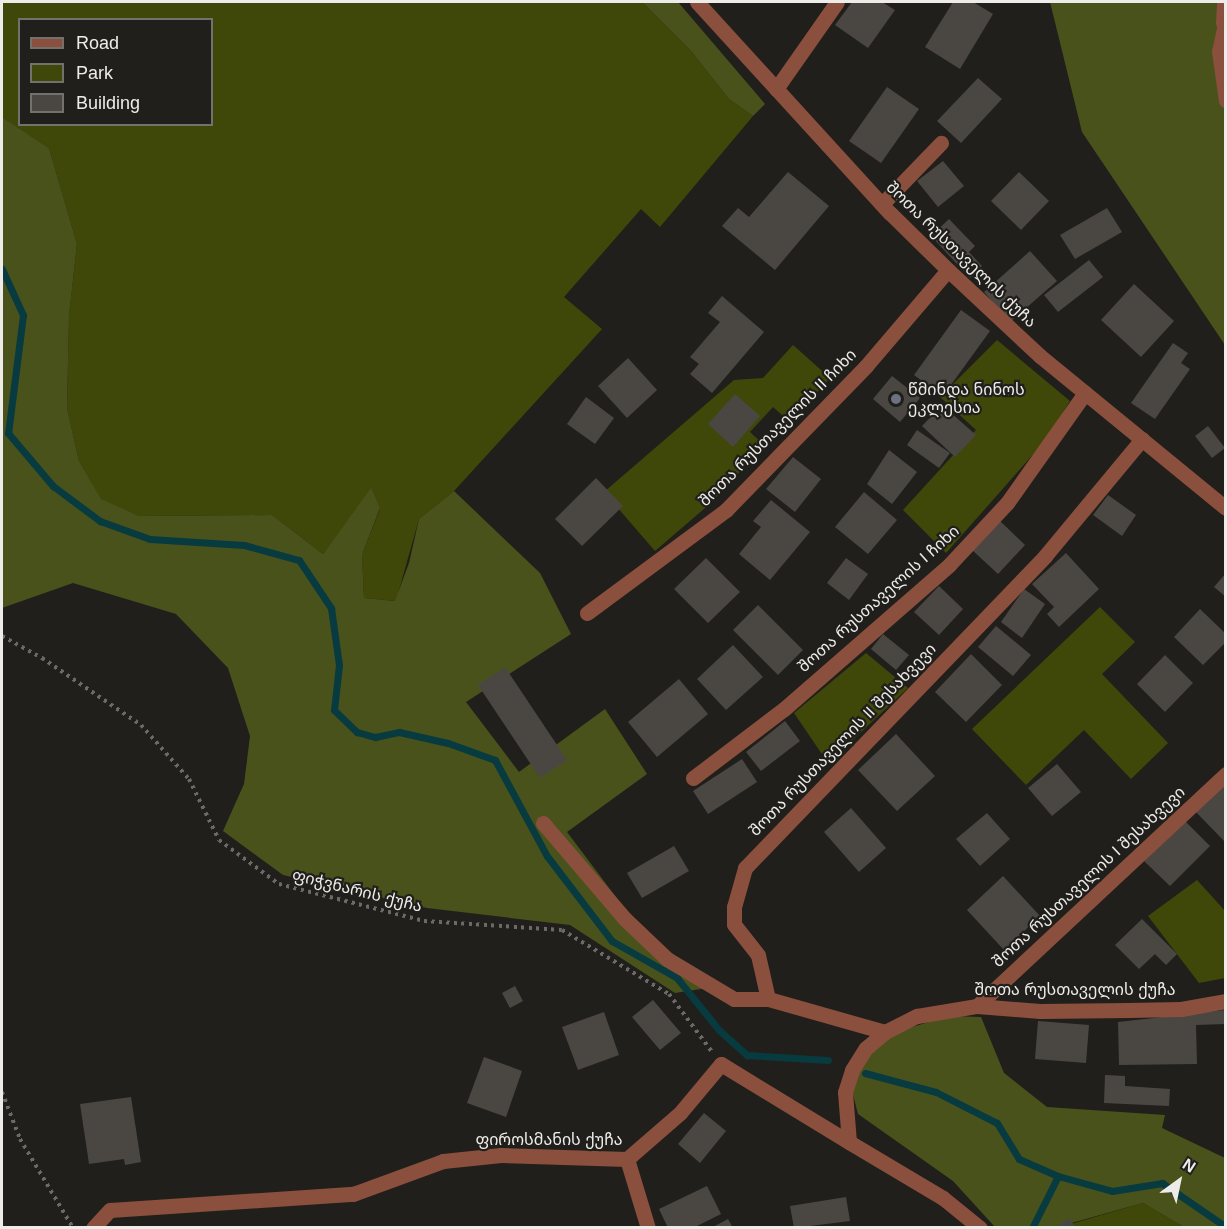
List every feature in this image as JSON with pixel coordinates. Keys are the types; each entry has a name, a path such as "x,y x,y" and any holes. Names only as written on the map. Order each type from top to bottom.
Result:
{"street":[{"name":"შოთა რუსთაველის ქუჩა","path":"697,2 882,204 948,270 1040,356 1226,508"},
{"path":"776,89 837,2"},
{"path":"1224,2 1224,21 1219,51 1226,100"},
{"path":"882,204 941,143"},
{"name":"შოთა რუსთაველის II ჩიხი","path":"587,613 726,510 866,366 948,270"},
{"name":"შოთა რუსთაველის I ჩიხი","path":"693,778 784,709 949,565 1007,503 1085,393"},
{"name":"შოთა რუსთაველის II შესახვევი","path":"768,999 758,955 734,924 734,907 745,868 1045,556 1142,438"},
{"name":"შოთა რუსთაველის I შესახვევი","path":"977,1006 1226,774"},
{"path":"543,823 625,919 666,959 734,999 768,999 885,1032"},
{"name":"შოთა რუსთაველის ქუჩა","path":"849,1142 845,1092 852,1070 866,1048 885,1032 917,1016 977,1006 1040,1011 1180,1009 1226,1001"},
{"path":"721,1064 943,1198 980,1227"},
{"name":"ფიროსმანის ქუჩა","path":"93,1227 110,1210 353,1194 443,1161 501,1155 627,1159 680,1113 721,1064"},
{"path":"627,1159 648,1227"}],"path":[{"name":"ფიჭვნარის ქუჩა","path":"2,636 42,658 141,725 189,779 219,840 279,884 424,921 562,930 669,994 721,1064"},
{"path":"2,1092 20,1138 73,1227"}],"green space":[{"path":"2,2 642,2 691,51 729,99 753,116 660,227 641,209 564,297 602,329 454,491 419,519 396,601 364,598 362,555 380,509 371,489 323,554 272,515 139,516 101,500 79,461 67,408 69,316 77,244 49,148 2,117"},
{"path":"642,2 678,2 765,104 753,116 729,99 691,51"},
{"path":"1050,2 1225,2 1225,345 1082,132"},
{"path":"2,117 49,148 77,244 69,316 67,408 79,461 101,499 139,516 272,515 323,554 371,488 380,508 362,555 364,598 395,601 409,563 419,519 454,491 540,573 571,634 466,702 519,772 605,709 647,774 567,832 643,933 680,963 720,986 675,993 570,925 427,908 283,875 223,831 244,784 250,736 228,668 176,614 73,583 2,608"},
{"path":"997,340 1070,401 1045,441 946,553 903,510 976,430 940,397"},
{"path":"793,345 830,378 790,422 773,407 750,432 764,445 712,502 655,551 604,492 734,380 763,378"},
{"path":"1100,607 1135,642 1102,674 1168,743 1131,779 1084,730 1026,785 972,729"},
{"path":"866,653 908,688 828,763 794,713"},
{"path":"1197,880 1226,912 1225,978 1199,983 1148,916"},
{"path":"949,1016 981,1017 1004,1073 1047,1107 1165,1115 1162,1128 1225,1158 1225,1227 1184,1227 1143,1203 1057,1227 995,1227 953,1181 858,1114 851,1087 863,1055 892,1033"},
{"path":"1143,1203 1184,1227 1057,1228"}],"building":[{"path":"852,2 882,2 895,10 868,48 835,25"},
{"path":"953,2 973,2 993,14 960,69 925,47"},
{"path":"978,78 1002,99 961,143 937,121"},
{"path":"887,87 919,109 881,163 849,141"},
{"path":"943,161 964,186 938,207 917,181"},
{"path":"788,172 829,206 775,270 722,226 738,208 749,217"},
{"path":"1019,172 1049,201 1021,230 991,201"},
{"path":"1107,208 1122,232 1075,259 1060,235"},
{"path":"949,219 975,246 969,252 982,266 970,278 931,236"},
{"path":"1030,251 1057,281 1010,322 984,292"},
{"path":"1089,260 1103,277 1058,312 1044,295"},
{"path":"1134,284 1174,321 1141,357 1101,320"},
{"path":"722,296 764,332 712,393 690,374 699,364 690,357 720,322 708,313"},
{"path":"961,310 990,331 943,396 914,375"},
{"path":"1173,343 1188,353 1181,363 1190,369 1155,419 1131,403"},
{"path":"628,358 657,390 627,418 598,386"},
{"name":"წმინდა ნინოს ეკლესია","path":"892,376 920,398 900,422 873,399"},
{"path":"735,394 760,416 733,447 708,424"},
{"path":"586,397 614,418 595,444 567,424"},
{"path":"942,405 976,435 955,457 922,426"},
{"path":"1208,426 1225,448 1212,458 1195,436"},
{"path":"917,430 950,453 939,468 907,445"},
{"path":"889,450 917,472 892,504 867,484"},
{"path":"793,457 821,479 795,512 766,489"},
{"path":"596,478 623,506 582,546 555,519"},
{"path":"864,492 897,520 868,554 835,527"},
{"path":"1108,495 1136,515 1122,536 1093,515"},
{"path":"771,500 810,532 770,580 739,554 761,527 753,521"},
{"path":"998,519 1025,545 998,574 971,549"},
{"path":"1066,553 1099,589 1059,627 1047,614 1054,607 1032,584"},
{"path":"706,558 740,592 708,623 674,589"},
{"path":"846,558 868,574 849,600 827,583"},
{"path":"1226,573 1226,597 1214,587"},
{"path":"939,586 963,609 939,635 914,612"},
{"path":"1024,589 1045,604 1022,638 1001,622"},
{"path":"758,605 803,650 778,675 733,630"},
{"path":"1200,609 1226,634 1226,642 1203,665 1174,637"},
{"path":"996,626 1031,655 1013,676 978,647"},
{"path":"883,634 909,655 896,670 871,649"},
{"path":"733,645 763,677 726,710 697,679"},
{"path":"971,654 1002,685 966,722 935,692"},
{"path":"1165,655 1193,683 1165,712 1137,684"},
{"path":"505,667 567,760 540,778 478,685"},
{"path":"679,679 708,714 657,757 628,722"},
{"path":"785,721 800,741 761,771 746,752"},
{"path":"896,734 935,776 897,811 858,770"},
{"path":"742,759 757,782 708,814 693,791"},
{"path":"1057,764 1081,792 1052,816 1028,788"},
{"path":"1222,781 1226,785 1226,843 1193,809"},
{"path":"851,808 886,848 859,872 824,832"},
{"path":"987,813 1010,839 980,866 956,839"},
{"path":"1184,820 1210,846 1170,886 1144,861"},
{"path":"674,846 689,871 642,898 627,873"},
{"path":"1003,876 1040,916 1004,950 967,910"},
{"path":"1142,919 1177,954 1166,965 1155,954 1139,969 1115,945"},
{"path":"515,986 523,1001 510,1008 502,993"},
{"path":"653,1000 681,1033 660,1050 632,1017"},
{"path":"1226,1010 1226,1024 1196,1025 1197,1064 1119,1065 1118,1022"},
{"path":"604,1012 619,1055 578,1070 562,1027"},
{"path":"1038,1021 1089,1025 1086,1063 1035,1059"},
{"path":"484,1057 522,1071 506,1117 467,1103"},
{"path":"1105,1075 1125,1076 1125,1086 1170,1089 1169,1106 1104,1103"},
{"path":"131,1097 141,1162 125,1165 124,1159 89,1164 80,1104"},
{"path":"704,1113 726,1131 700,1163 678,1144"},
{"path":"707,1186 721,1214 693,1228 668,1228 659,1209"},
{"path":"846,1197 850,1221 794,1228 790,1206"},
{"path":"1069,1218 1076,1228 1054,1228"},
{"path":"728,1219 733,1228 711,1228"}],"waterway":[{"path":"2,269 23,315 8,433 53,486 100,521 150,539 244,545 299,560 331,608 339,665 334,710 357,732 375,737 399,732 448,743 495,760 547,856 612,941 677,978 719,1030 747,1055 828,1060"},
{"path":"865,1073 936,1092 997,1123 1019,1159 1058,1176 1112,1191 1162,1183 1226,1227"},
{"path":"1032,1228 1058,1176"}],"place":[{"name":"წმინდა ნინოს ეკლესია","path":"896,399"}]}
